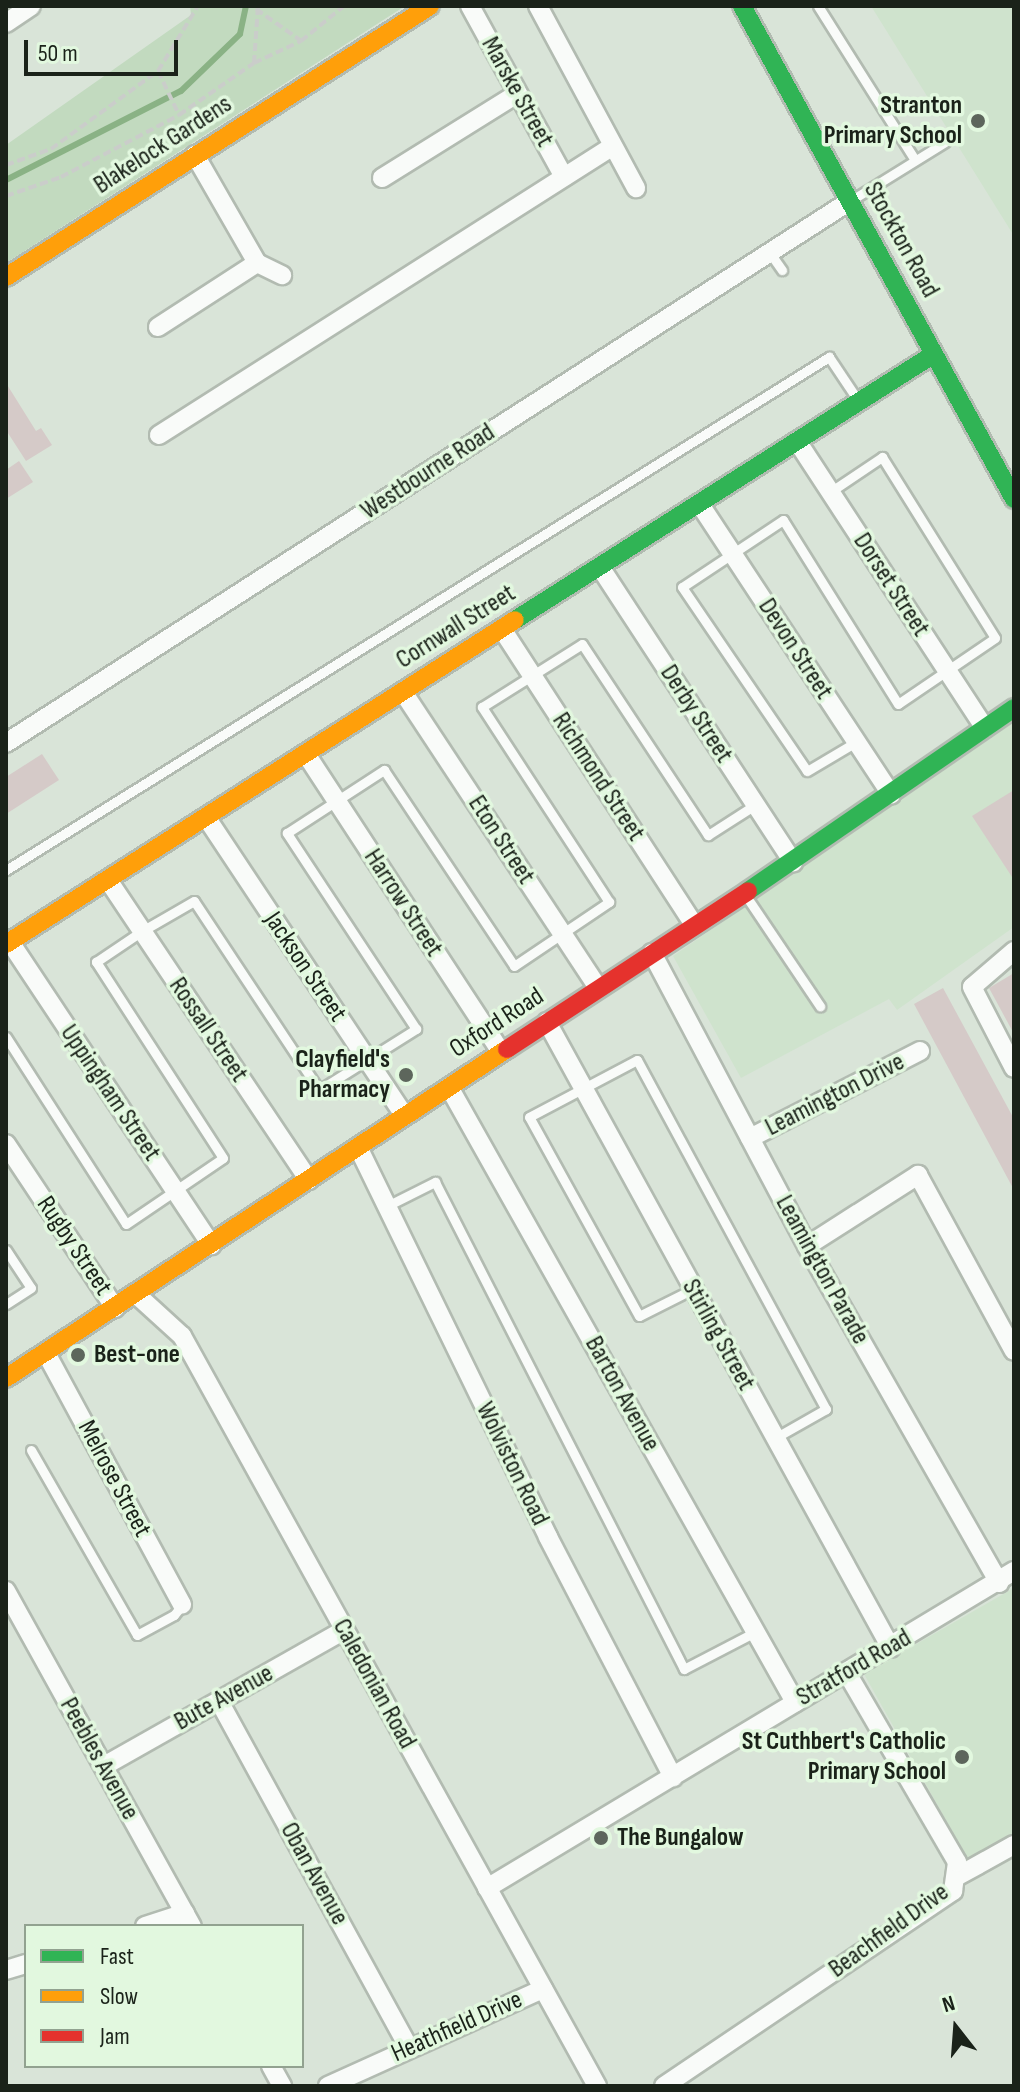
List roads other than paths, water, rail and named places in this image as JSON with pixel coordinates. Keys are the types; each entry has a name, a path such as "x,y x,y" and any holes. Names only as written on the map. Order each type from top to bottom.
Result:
{"street":[{"path":"9,16 31,6"},
{"name":"Blakelock Gardens","path":"6,277 430,6"},
{"name":"Marske Street","path":"470,6 564,177"},
{"path":"538,6 636,188"},
{"name":"Stockton Road","path":"742,6 1014,499"},
{"path":"382,178 517,94"},
{"path":"159,435 613,146"},
{"path":"195,155 257,263 282,275"},
{"name":"Westbourne Road","path":"6,743 850,201"},
{"path":"158,327 257,263"},
{"name":"Cornwall Street","path":"7,941 108,880 934,354"},
{"name":"Dorset Street","path":"797,441 985,728"},
{"name":"Devon Street","path":"699,503 891,794"},
{"name":"Derby Street","path":"600,567 793,862"},
{"name":"Richmond Street","path":"502,629 694,925"},
{"name":"Eton Street","path":"403,692 598,988"},
{"name":"Oxford Road","path":"9,1369 46,1353 137,1295 793,862 1014,708"},
{"name":"Harrow Street","path":"306,754 501,1052"},
{"name":"Jackson Street","path":"206,817 405,1116"},
{"name":"Rossall Street","path":"108,880 309,1180"},
{"name":"Uppingham Street","path":"7,941 211,1245"},
{"path":"1014,951 972,987 1014,1068"},
{"name":"Leamington Parade","path":"652,953 807,1246 1007,1577"},
{"name":"Stirling Street","path":"547,1022 891,1648"},
{"name":"Leamington Drive","path":"750,1138 920,1051"},
{"name":"Barton Avenue","path":"449,1087 795,1702"},
{"name":"Rugby Street","path":"6,1144 115,1308"},
{"name":"Wolviston Road","path":"358,1147 548,1537 673,1777"},
{"path":"807,1246 918,1175 1014,1351"},
{"name":"Caledonian Road","path":"137,1295 182,1336 597,2086"},
{"name":"Melrose Street","path":"46,1353 182,1605"},
{"name":"Stratford Road","path":"487,1888 1007,1577"},
{"name":"Peebles Avenue","path":"6,1591 189,1920"},
{"name":"Bute Avenue","path":"104,1766 344,1630"},
{"name":"Beachfield Drive","path":"664,2086 953,1891 958,1876 957,1862 847,1673"},
{"name":"Oban Avenue","path":"219,1701 409,2048"},
{"path":"958,1876 1014,1845"},
{"path":"160,1924 189,1920"},
{"name":"Heathfield Drive","path":"328,2086 543,1989"},
{"path":"272,2068 282,2086"}],"lane":[{"path":"818,6 915,160"},
{"path":"850,201 945,142"},
{"path":"770,253 782,270"},
{"path":"6,870 829,357 859,402"},
{"path":"830,492 882,457 995,638 898,704 783,520 682,587 807,771 856,742"},
{"path":"6,1037 126,1224 223,1158 96,962 142,931 194,901 319,1090 416,1029 287,833 384,770 514,966 609,902 482,707 582,644 708,835 755,805"},
{"path":"744,893 820,1006"},
{"path":"693,1289 639,1316 529,1117 637,1060 826,1409 775,1438"},
{"path":"387,1206 435,1182 684,1669 755,1632"},
{"path":"6,1250 31,1288 6,1304"},
{"path":"31,1450 137,1635 174,1615 182,1605"}],"waterway":[{"path":"6,180 181,91 240,34 246,6"}],"place":[{"name":"Stranton Primary School","path":"978,121"},
{"name":"Clayfield's Pharmacy","path":"406,1075"},
{"name":"Best-one","path":"78,1355"},
{"name":"St Cuthbert's Catholic Primary School","path":"962,1757"},
{"name":"The Bungalow","path":"601,1838"}]}
